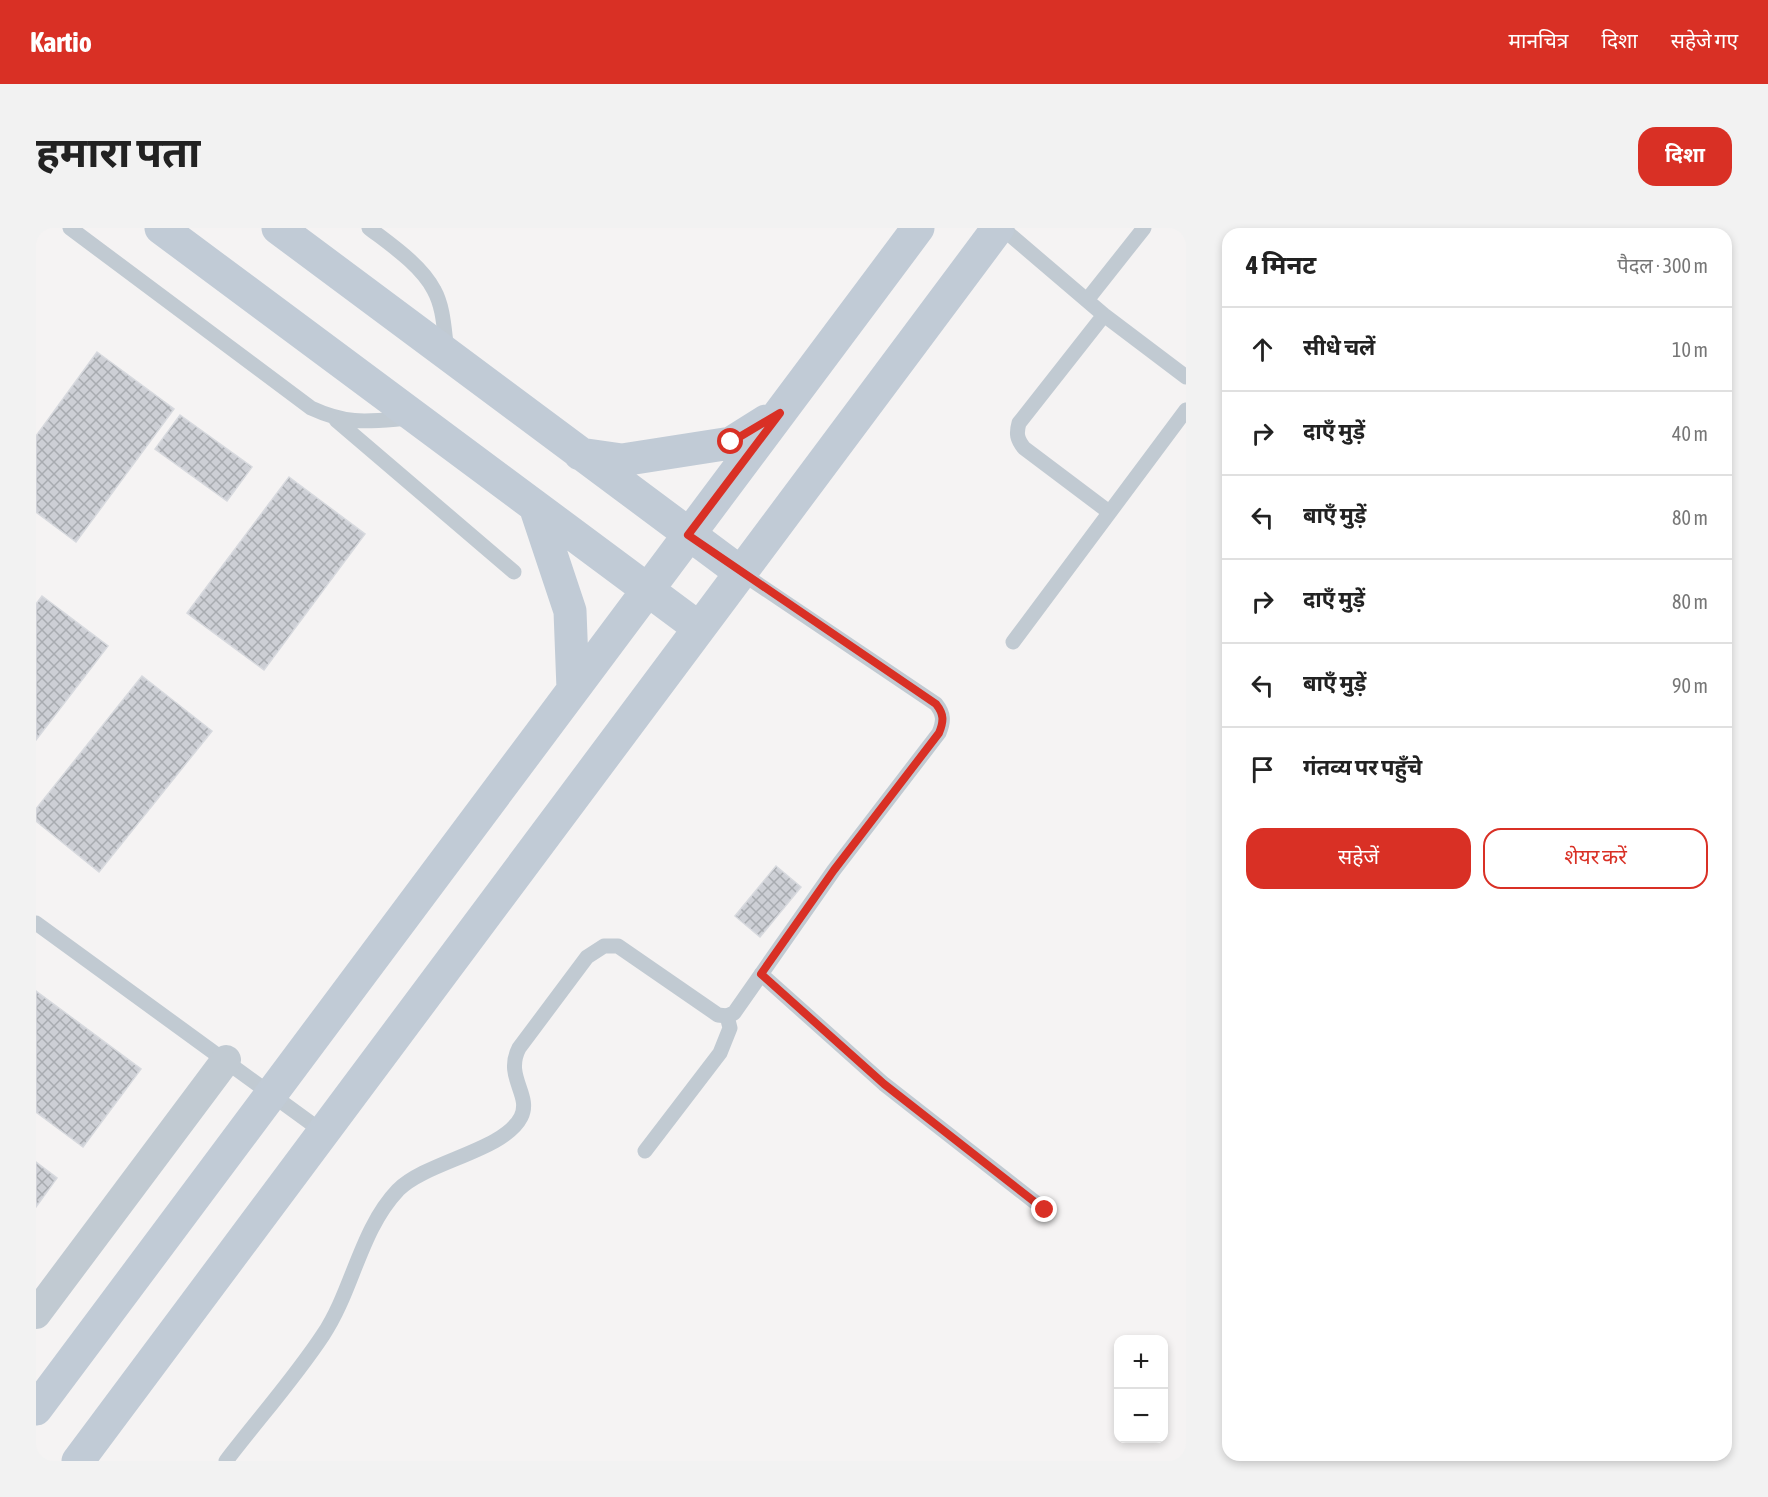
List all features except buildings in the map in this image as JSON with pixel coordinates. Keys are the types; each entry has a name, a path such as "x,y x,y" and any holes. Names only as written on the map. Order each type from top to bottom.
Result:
{"main road":[{"path":"161,228 646,592 699,628"},
{"path":"278,228 740,573"},
{"path":"36,1409 918,228"},
{"path":"78,1461 1000,228"},
{"path":"578,454 622,460 731,442 780,413"},
{"path":"536,509 570,611 573,689"}],"street":[{"path":"36,1314 226,1060"}],"lane":[{"path":"70,228 311,408 336,420 514,572"},
{"path":"369,228 405,256 434,289 442,312 447,355"},
{"path":"1000,228 1104,315 1186,377"},
{"path":"1086,300 1144,228"},
{"path":"1104,315 1019,423 1016,432 1018,441 1024,448 1109,512"},
{"path":"1012,642 1186,410"},
{"path":"336,420 359,422 414,418"},
{"path":"727,1016 744,1002 834,870 939,733 943,723 943,712 936,704 740,573"},
{"path":"36,923 323,1132"},
{"path":"226,1461 323,1335 347,1290 371,1231 396,1192 410,1179 493,1141 514,1127 522,1115 524,1101 513,1070 513,1059 587,957 604,945 618,946 718,1014 727,1016"},
{"path":"761,974 884,1084 1045,1210"},
{"path":"645,1151 720,1053 730,1028 727,1016"}],"route":[{"path":"731,442 780,413 688,535 740,573 936,704 943,712 943,723 939,733 834,870 761,974 884,1084 1045,1210"}]}
